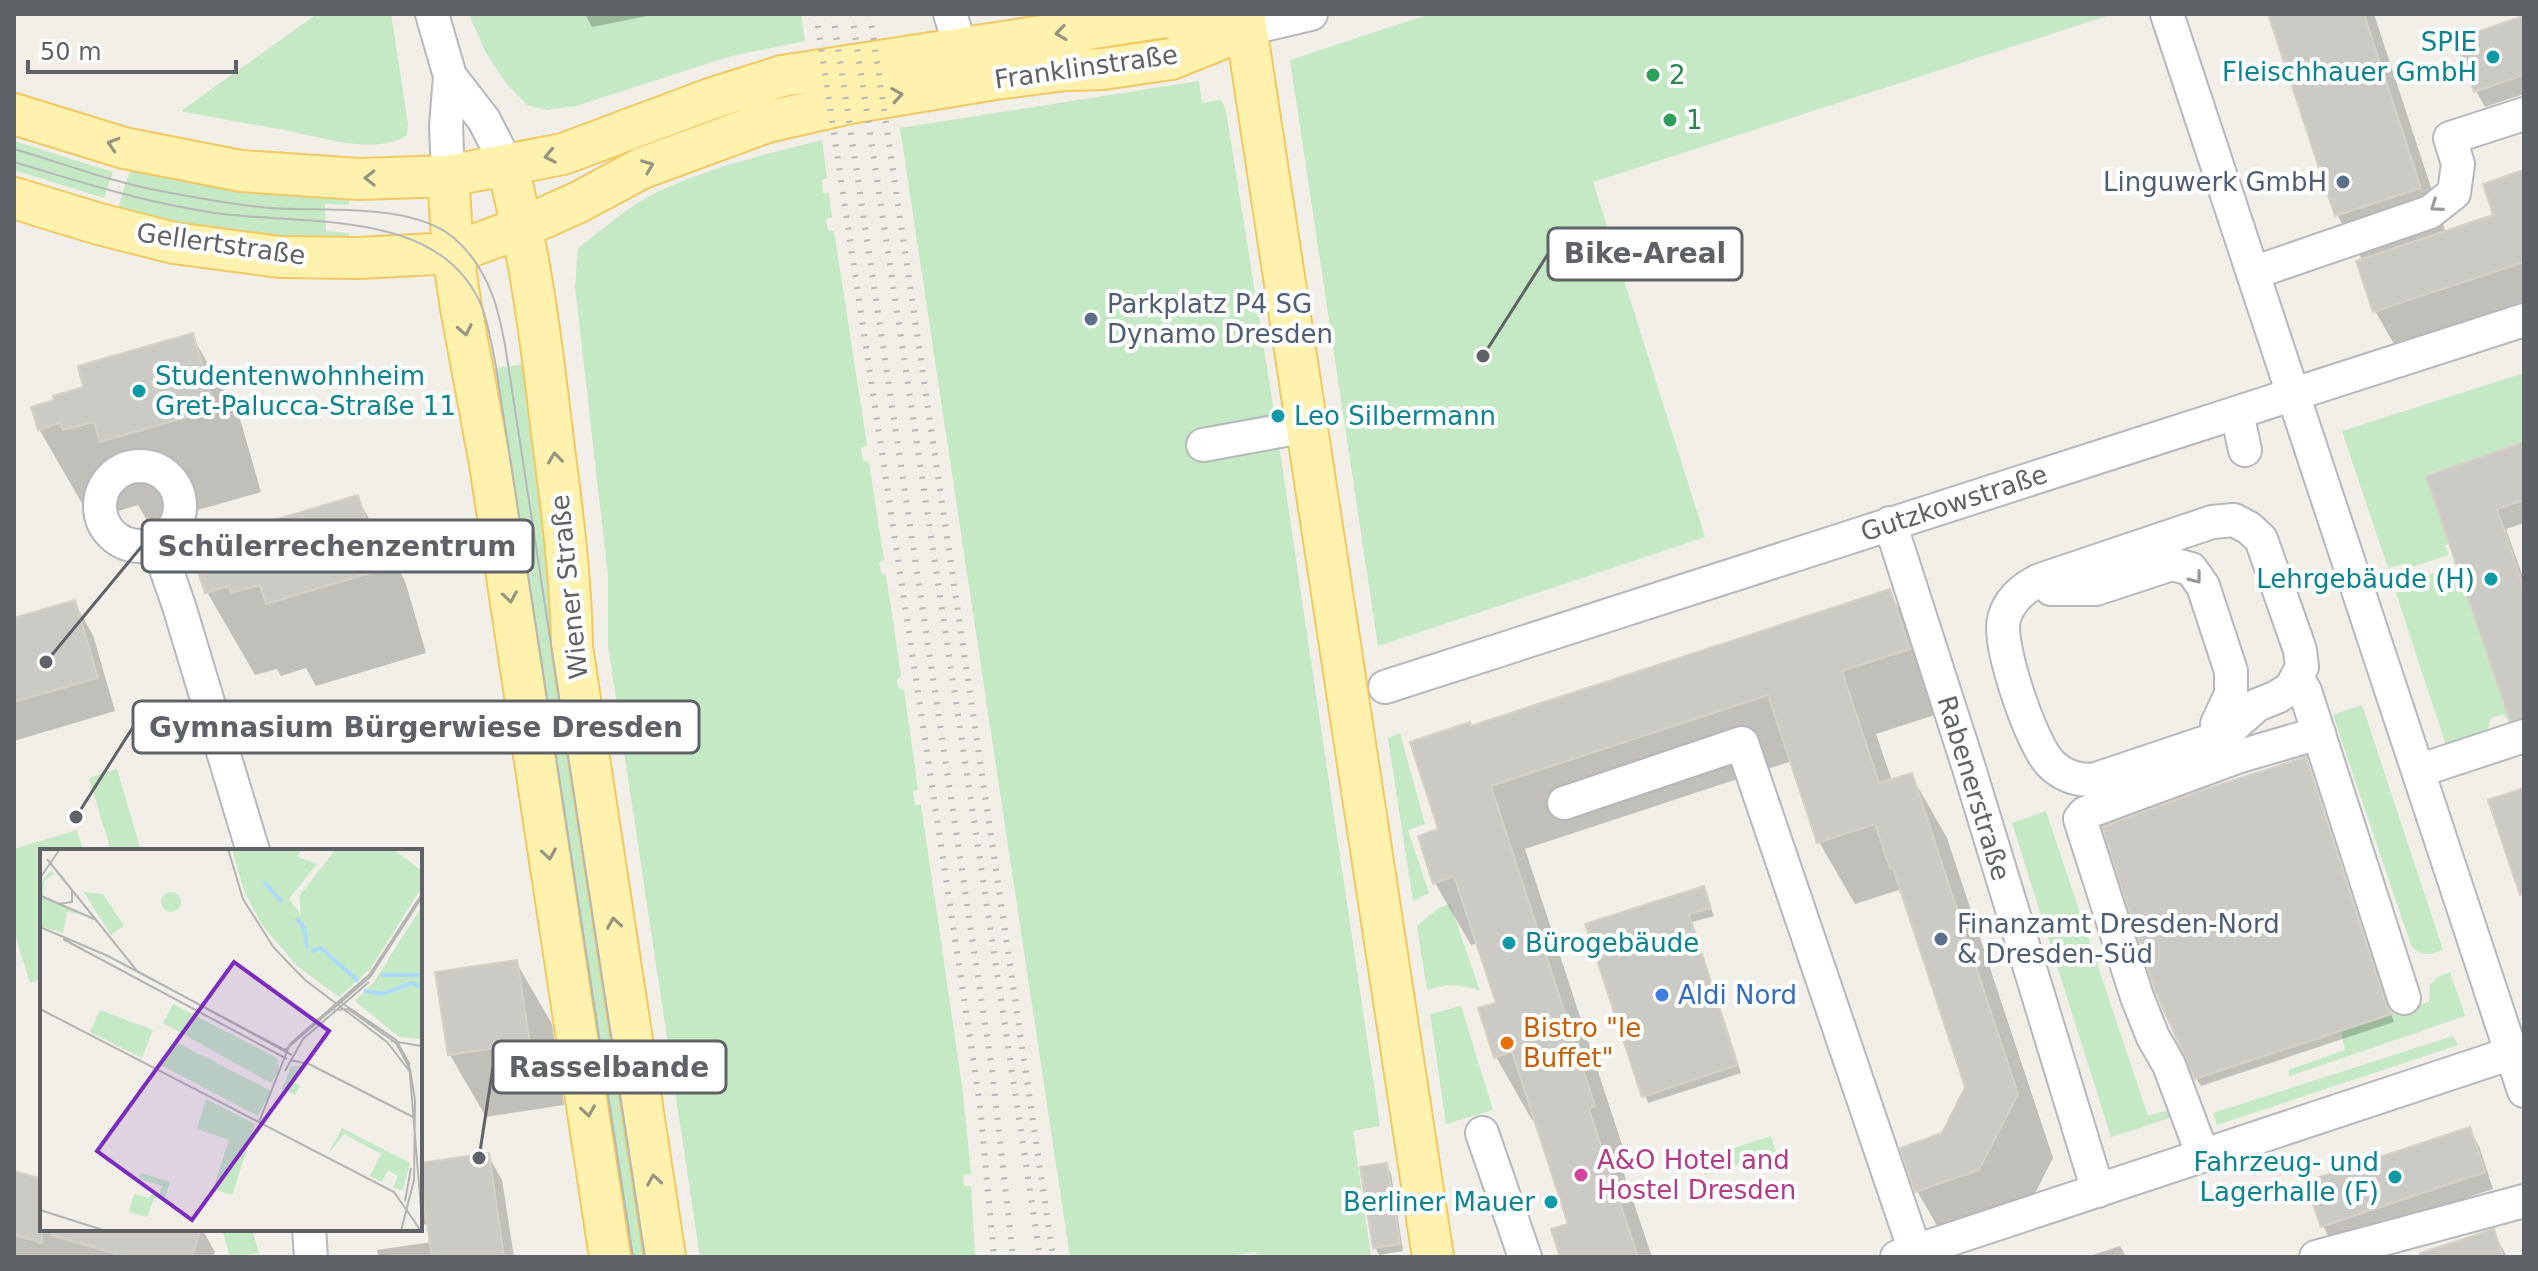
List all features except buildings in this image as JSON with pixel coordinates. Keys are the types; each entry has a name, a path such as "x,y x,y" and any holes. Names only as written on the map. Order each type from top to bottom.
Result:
{"main road":[{"name":"Franklinstraße","path":"507,165 563,154 710,99 782,76 955,31 1165,17 1245,22"},
{"name":"Franklinstraße","path":"523,227 642,168 767,122 850,103 995,79 1171,59 1245,22"},
{"path":"1245,22 1433,1257"},
{"path":"14,114 124,148 241,171 359,179 448,176 507,165"},
{"name":"Wiener Straße","path":"507,165 523,227 536,299 571,588 572,647 665,1257"},
{"name":"Wiener Straße","path":"448,176 453,253 490,464 610,1257"},
{"name":"Gellertstraße","path":"14,198 174,243 280,257 359,258 453,253 523,227"}],"street":[{"name":"Wiener Straße","path":"432,14 450,76 446,126 448,176"},
{"path":"1245,22 1311,14"},
{"path":"2167,14 2418,771 2518,1051 2524,1091"},
{"path":"955,31 995,79"},
{"name":"Wiener Straße","path":"450,76 484,120 507,165"},
{"path":"2253,273 2430,212 2454,193 2458,164 2450,138 2524,114"},
{"name":"Gutzkowstraße","path":"1385,687 2524,320"},
{"path":"2237,413 2245,450"},
{"path":"1203,445 1307,426"},
{"path":"2234,520 2245,524 2258,535 2266,550 2300,650 2302,667 2298,679 2287,692 2257,705 2217,739 2089,780 2051,764 2038,748 2002,639 2004,619 2013,600 2040,580 2216,521 2234,520"},
{"name":"Rabenerstraße","path":"1890,523 1968,765 2098,1191"},
{"path":"2071,770 2100,765 2217,724 2247,697 2279,682 2290,666 2290,658 2255,554 2242,538 2231,533 2219,533 2051,589 2023,607 2016,622 2015,638 2047,737 2071,770 2069,786 2137,997 2153,1037 2169,1065 2203,1156"},
{"path":"157,543 252,849"},
{"path":"2051,589 2096,589 2172,564 2191,569 2201,581 2231,671 2231,694 2217,724"},
{"path":"2298,679 2319,733 2404,998"},
{"path":"2080,819 2085,813 2168,789 2237,757 2319,733"},
{"path":"2418,771 2524,736"},
{"path":"1564,803 1742,743 1906,1254 2518,1051"},
{"path":"1482,1133 1525,1257"},
{"path":"2316,1257 2524,1201"},
{"path":"309,1231 311,1257"}],"green space":[{"path":"317,14 391,14 408,124 407,135 379,144 362,144 181,111"},
{"path":"469,14 801,14 805,41 731,56 576,106 547,110 527,105 505,82 485,51"},
{"path":"1430,14 2113,14 1593,182 1705,537 1378,646 1290,60"},
{"path":"1199,81 1202,103 1221,100 1226,111 1380,1126 1353,1131 1371,1257 1257,1257 1256,1252 1222,1257 1070,1257 900,128"},
{"path":"822,140 827,178 822,180 823,193 829,193 832,217 826,219 828,231 834,231 867,445 861,448 863,460 869,463 884,560 879,562 881,573 886,575 901,676 897,680 898,688 904,690 918,790 913,791 915,805 921,805 963,1093 971,1174 963,1175 964,1186 971,1186 975,1257 700,1257 608,645 608,575 575,287 578,248 654,193 723,167"},
{"path":"14,141 113,172 104,198 14,170"},
{"path":"132,164 348,194 349,205 325,204 326,231 349,233 349,246 116,215"},
{"path":"524,364 546,561 652,1257 626,1257 491,369"},
{"path":"2524,373 2524,442 2425,475 2449,544 2445,545 2449,555 2406,569 2403,564 2388,568 2342,431"},
{"path":"2450,568 2454,577 2459,575 2507,715 2524,710 2524,722 2512,724 2502,714 2491,718 2486,734 2447,748 2396,593 2416,586 2415,579"},
{"path":"2362,705 2443,950 2438,952 2422,953 2411,945 2333,715"},
{"path":"1400,733 1425,824 1408,830 1429,893 1413,901 1388,738"},
{"path":"117,769 140,849 110,849 89,778"},
{"path":"2046,811 2148,1116 2176,1108 2179,1115 2111,1137 2012,823"},
{"path":"77,830 82,849 40,849 40,980 30,983 14,931 14,849"},
{"path":"1450,904 1480,991 1454,985 1427,990 1417,926 1437,909"},
{"path":"2450,972 2465,1016 2290,1076 2288,1070 2345,1050 2341,1031 2429,1002 2430,984"},
{"path":"1461,1006 1493,1110 1446,1124 1430,1014"},
{"path":"2453,1036 2458,1045 2217,1125 2213,1113"},
{"path":"1771,1136 1776,1152 1705,1175 1700,1159"},
{"path":"223,1231 253,1231 259,1253 230,1257"}],"tram line":[{"path":"14,149 124,183 202,199 270,208 366,211 415,219 454,238 467,251 486,280 498,312 505,346 645,1257"},
{"path":"14,162 189,209 327,222 403,236 435,252 462,274 482,307 496,367 633,1257"}],"railway":[{"path":"816,14 980,1105 994,1257"},
{"path":"833,14 992,1070 1013,1257"},
{"path":"852,14 1040,1257"},
{"path":"870,14 1053,1257"}],"place":[{"name":"SPIE Fleischhauer GmbH","path":"2493,57"},
{"name":"2","path":"1653,75"},
{"name":"1","path":"1670,120"},
{"name":"Linguwerk GmbH","path":"2343,182"},
{"name":"Parkplatz P4 SG Dynamo Dresden","path":"1091,319"},
{"name":"Bike-Areal","path":"1483,356"},
{"name":"Studentenwohnheim Gret-Palucca-Straße 11","path":"139,391"},
{"name":"Leo Silbermann","path":"1278,416"},
{"name":"Lehrgebäude (H)","path":"2491,579"},
{"name":"Schülerrechenzentrum","path":"46,662"},
{"name":"Gymnasium Bürgerwiese Dresden","path":"76,817"},
{"name":"Finanzamt Dresden-Nord & Dresden-Süd","path":"1941,939"},
{"name":"Bürogebäude","path":"1509,943"},
{"name":"Aldi Nord","path":"1662,995"},
{"name":"Bistro \"le Buffet\"","path":"1507,1043"},
{"name":"Rasselbande","path":"479,1158"},
{"name":"A&O Hotel and Hostel Dresden","path":"1581,1175"},
{"name":"Fahrzeug- und Lagerhalle (F)","path":"2395,1177"},
{"name":"Berliner Mauer","path":"1551,1202"}]}
